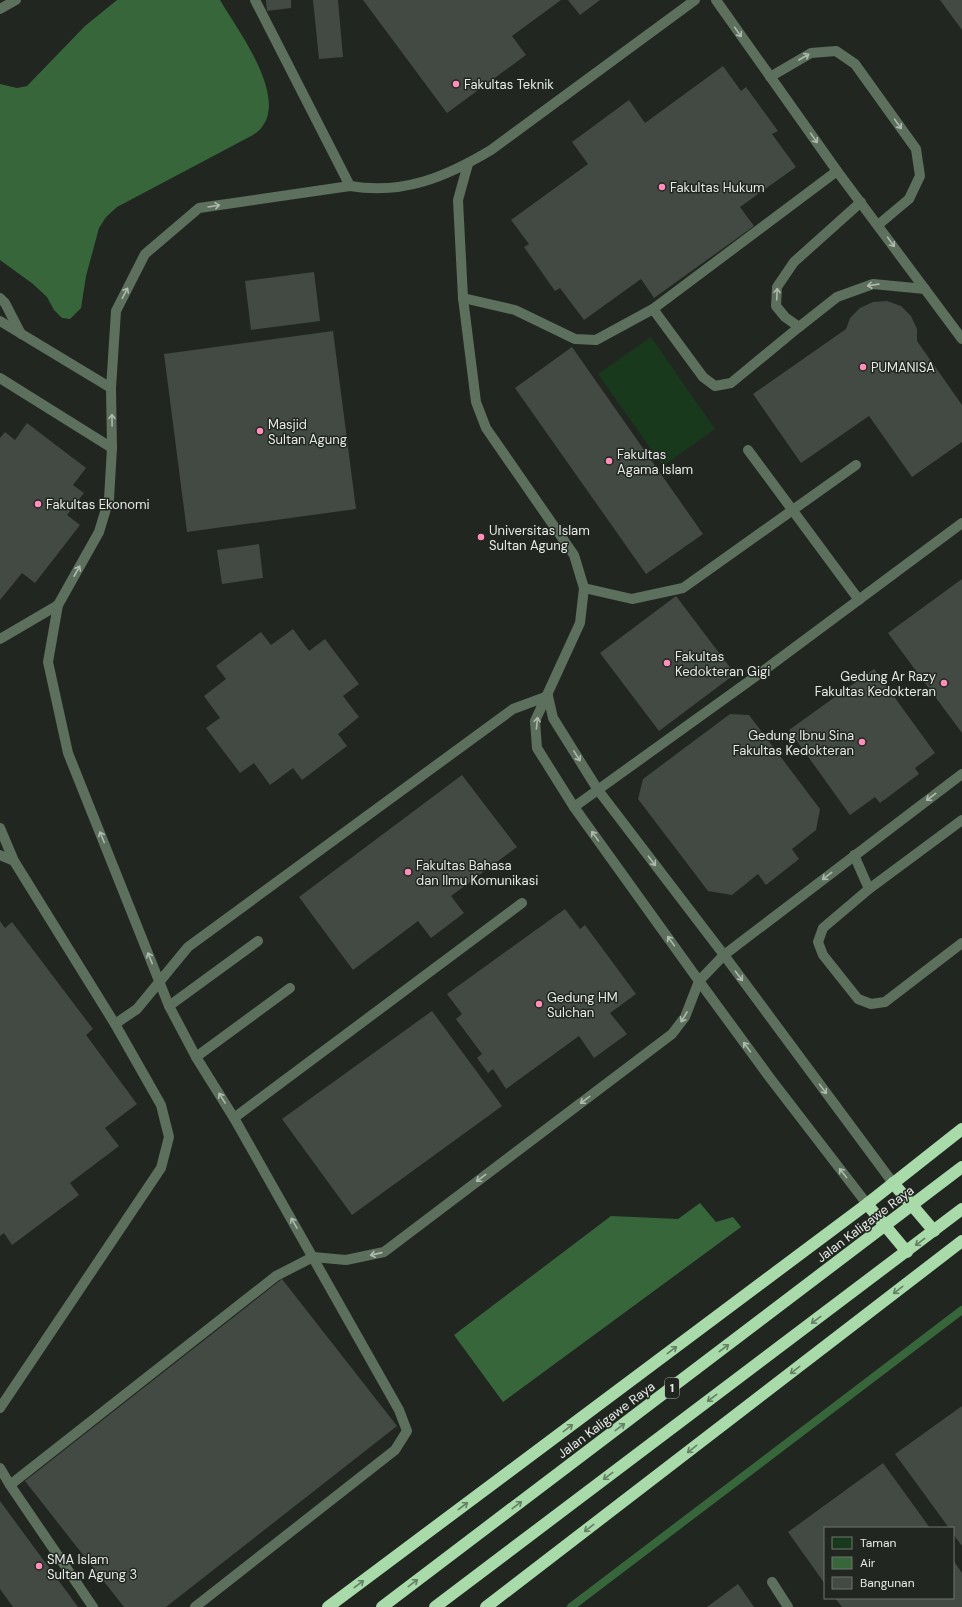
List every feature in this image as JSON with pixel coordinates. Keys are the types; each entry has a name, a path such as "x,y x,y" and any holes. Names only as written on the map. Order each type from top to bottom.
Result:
{"highway":[{"path":"328,1607 867,1204 962,1129"},
{"name":"Jalan Kaligawe Raya","path":"382,1607 962,1168"},
{"path":"893,1183 934,1231"},
{"path":"867,1204 907,1252"},
{"path":"435,1607 962,1209"},
{"path":"486,1607 962,1241"}],"lane":[{"path":"0,9 16,0"},
{"path":"255,0 350,186"},
{"path":"195,1607 395,1450 407,1431 399,1410 234,1118 196,1057 169,1006 68,753 48,662 58,605 99,532 109,499 112,448 111,388 116,311 145,254 199,208 350,186 367,189 402,188 418,184 468,164 508,138 695,0"},
{"path":"716,0 837,171 962,339"},
{"path":"770,77 811,53 836,51 855,64 916,149 920,176 908,199 878,225"},
{"path":"468,164 458,200 463,298 476,402 486,428 574,555 584,588 580,623 548,696 535,721 537,748 574,807 699,981 774,1084 867,1204"},
{"path":"463,298 515,310 575,339 596,340 653,309 837,171"},
{"path":"799,327 784,317 776,306 777,287 794,262 861,202"},
{"path":"653,309 703,377 715,386 732,383 837,297 873,284 925,289"},
{"path":"0,298 6,303 22,334"},
{"path":"0,321 111,388"},
{"path":"0,378 112,448"},
{"path":"748,450 859,600"},
{"path":"584,588 632,599 683,588 856,465"},
{"path":"574,807 859,600 962,523"},
{"path":"0,639 58,605"},
{"path":"548,696 553,718 598,790 893,1183"},
{"path":"115,1024 137,1009 188,947 513,709 548,696"},
{"path":"10,1485 276,1276 313,1257 346,1260 384,1252 672,1034 685,1017 699,981 724,956 854,855 962,774"},
{"path":"962,820 869,889 823,928 818,942 823,955 858,999 870,1004 885,1002 962,943"},
{"path":"0,828 14,861 115,1024 160,1105 169,1137 161,1168 0,1408"},
{"path":"0,855 14,861"},
{"path":"854,855 869,889"},
{"path":"234,1118 522,904"},
{"path":"169,1006 258,941"},
{"path":"196,1057 290,988"},
{"path":"0,1468 93,1607"},
{"path":"772,1582 788,1607"}],"green space":[{"path":"651,337 715,429 663,466 598,374"}],"water":[{"path":"117,0 220,0 257,62 264,80 268,98 268,114 262,127 253,135 117,207 106,217 99,228 86,276 81,308 70,319 62,318 54,310 47,297 33,284 0,260 0,84 17,88 27,86 85,26"},
{"path":"700,1203 716,1222 733,1217 741,1227 503,1402 454,1335 611,1216 678,1219"}],"building":[{"path":"266,0 291,0 291,8 267,11"},
{"path":"313,0 338,0 343,57 319,59"},
{"name":"Fakultas Teknik","path":"363,0 561,0 512,36 526,55 447,113"},
{"path":"568,0 600,0 580,15"},
{"path":"940,0 962,0 962,30"},
{"name":"Fakultas Hukum","path":"723,66 741,91 746,87 778,131 772,134 796,167 740,207 754,226 654,298 641,279 584,320 560,288 555,291 524,247 529,244 511,220 588,164 572,142 629,100 645,123"},
{"path":"314,272 320,321 251,330 245,281"},
{"name":"PUMANISA","path":"887,301 901,306 911,316 917,329 917,341 962,405 962,442 912,477 869,416 801,463 753,394 846,329 850,318 860,308 873,302"},
{"name":"Masjid Sultan Agung","path":"333,331 356,509 187,532 164,354"},
{"name":"Fakultas Agama Islam","path":"572,347 703,534 646,574 515,388"},
{"name":"Fakultas Ekonomi","path":"27,423 86,468 73,485 84,493 67,515 80,525 35,583 22,573 0,600 0,438 5,432 15,440"},
{"path":"259,544 263,578 222,584 217,550"},
{"name":"Gedung Ar Razy Fakultas Kedokteran","path":"962,579 962,733 888,633"},
{"name":"Fakultas Kedokteran Gigi","path":"676,596 735,674 659,731 600,653"},
{"path":"293,629 309,651 325,639 359,684 343,696 359,717 338,734 347,746 302,780 293,768 270,785 254,763 240,773 206,728 220,718 204,696 226,679 216,666 261,632 271,645"},
{"name":"Gedung Ibnu Sina Fakultas Kedokteran","path":"874,669 935,753 915,768 919,774 880,803 875,797 850,815 789,730"},
{"path":"730,714 749,715 820,809 816,830 792,849 799,859 766,885 758,874 732,895 708,891 638,799 643,779"},
{"name":"Fakultas Bahasa dan Ilmu Komunikasi","path":"462,775 517,847 451,896 464,913 431,938 418,921 353,970 299,897"},
{"name":"Gedung HM Sulchan","path":"565,909 580,929 585,925 636,994 610,1013 627,1034 594,1058 579,1036 506,1089 493,1069 488,1073 477,1058 482,1054 456,1019 462,1014 447,994"},
{"path":"0,921 5,928 12,922 93,1029 86,1035 137,1104 105,1128 119,1146 70,1183 79,1195 12,1245 4,1233 0,1236"},
{"path":"432,1011 502,1106 352,1215 282,1119"},
{"path":"282,1279 397,1426 166,1607 124,1607 25,1481"},
{"path":"962,1406 962,1546 954,1535 954,1527 948,1527 895,1454"},
{"path":"883,1463 929,1527 824,1527 824,1583 788,1532"},
{"path":"0,1501 78,1607 13,1607 0,1589"},
{"path":"954,1561 962,1573 962,1607 842,1607 836,1599 954,1599"},
{"path":"738,1584 754,1607 707,1607"}],"waterway":[{"path":"571,1607 962,1310"}],"place":[{"name":"Fakultas Teknik","path":"456,84"},
{"name":"Fakultas Hukum","path":"662,187"},
{"name":"PUMANISA","path":"863,367"},
{"name":"Masjid Sultan Agung","path":"260,431"},
{"name":"Fakultas Agama Islam","path":"609,461"},
{"name":"Fakultas Ekonomi","path":"38,504"},
{"name":"Universitas Islam Sultan Agung","path":"481,537"},
{"name":"Fakultas Kedokteran Gigi","path":"667,663"},
{"name":"Gedung Ar Razy Fakultas Kedokteran","path":"944,683"},
{"name":"Gedung Ibnu Sina Fakultas Kedokteran","path":"862,742"},
{"name":"Fakultas Bahasa dan Ilmu Komunikasi","path":"408,872"},
{"name":"Gedung HM Sulchan","path":"539,1004"},
{"name":"SMA Islam Sultan Agung 3","path":"39,1566"}]}
